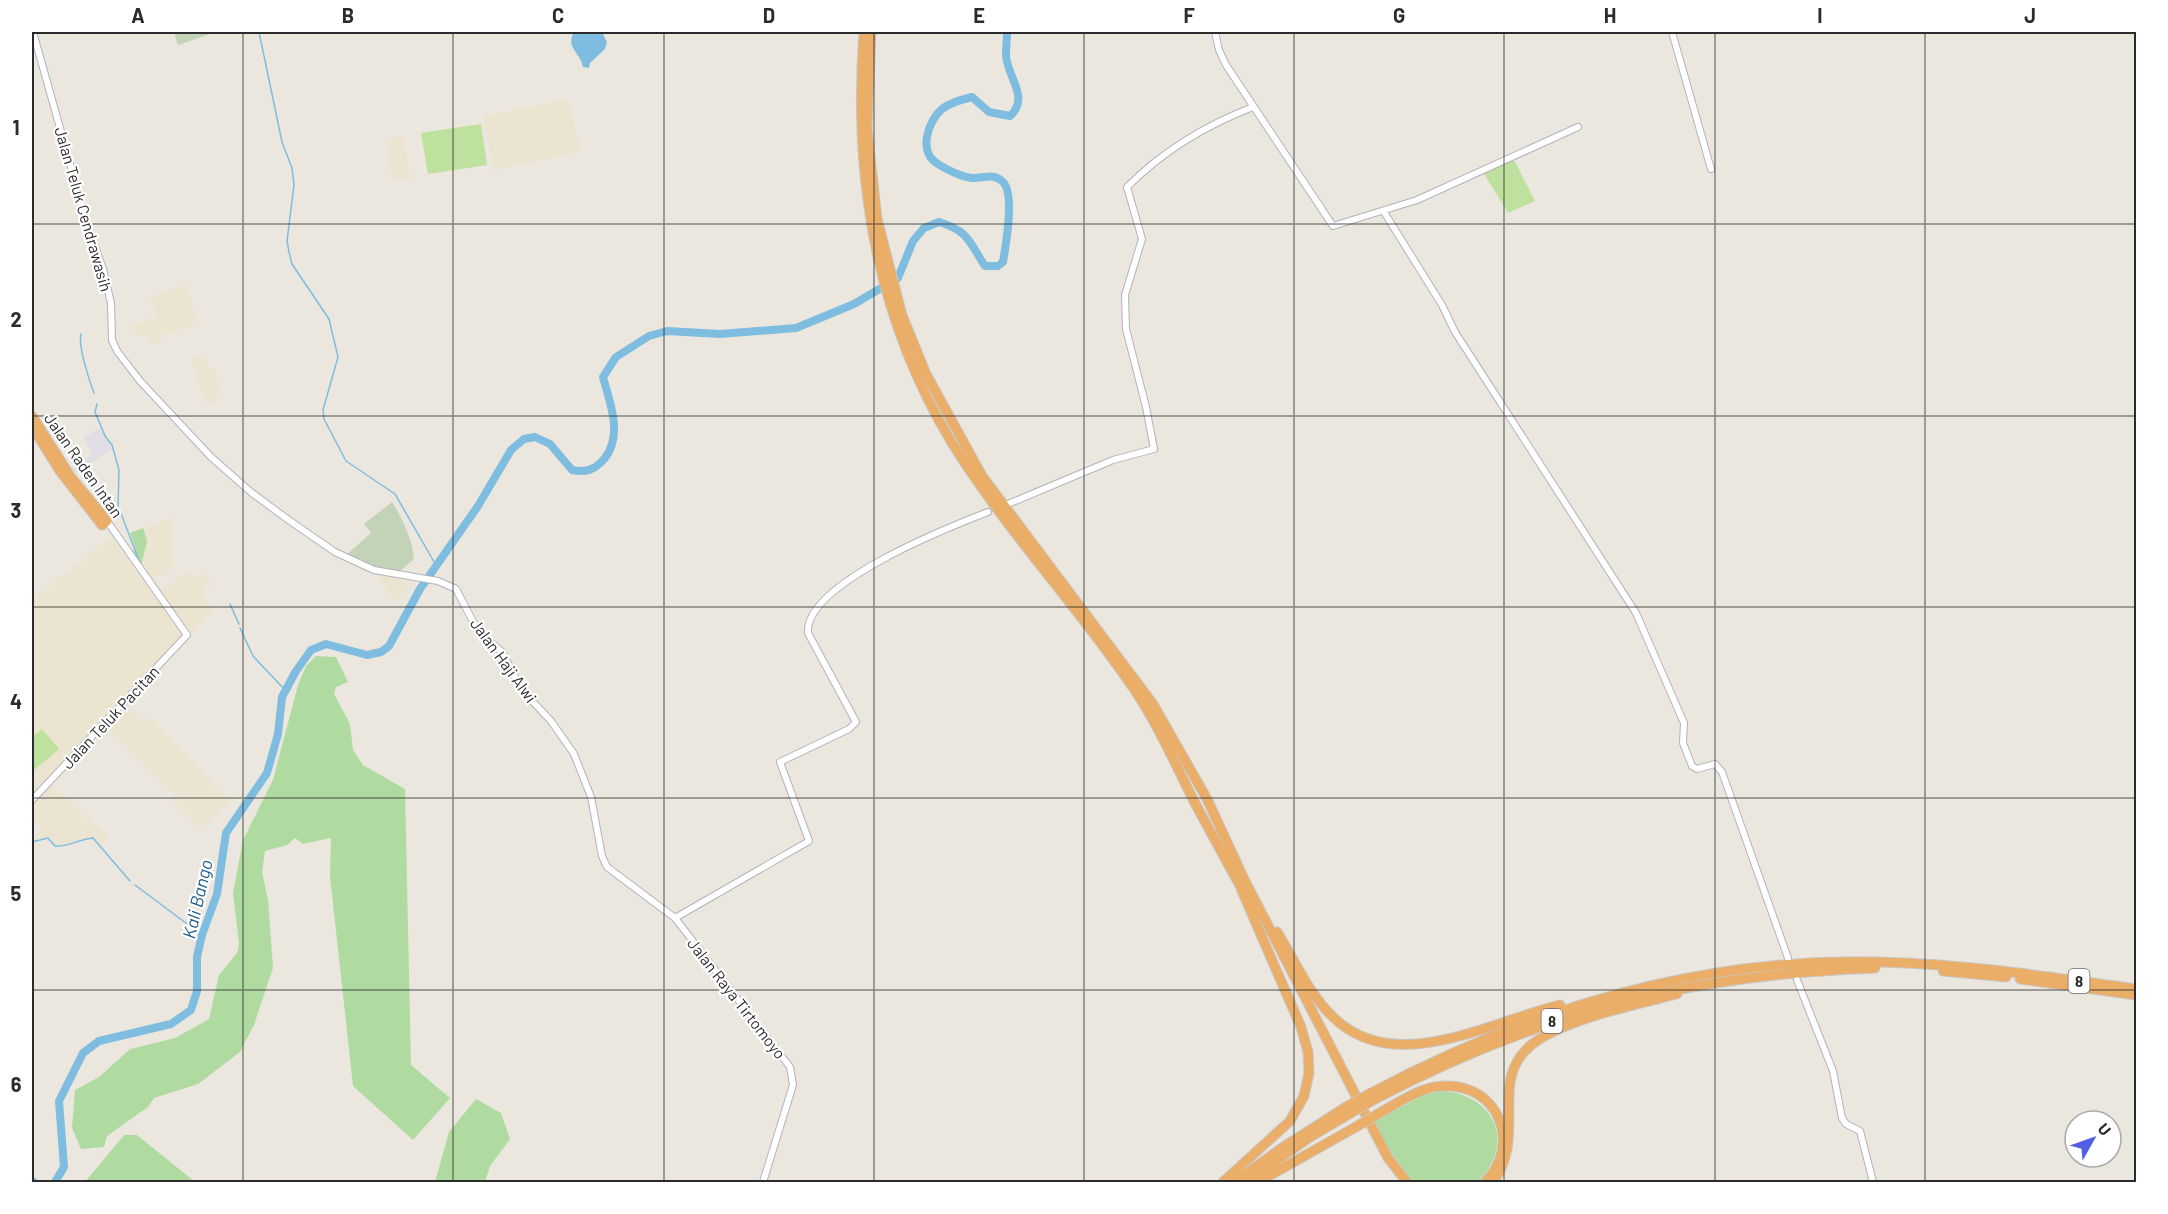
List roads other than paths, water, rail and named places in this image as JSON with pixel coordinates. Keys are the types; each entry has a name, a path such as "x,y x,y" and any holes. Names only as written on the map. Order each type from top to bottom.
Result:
{"highway":[{"path":"864,32 861,147 864,187 899,316 929,382 966,451 1153,704 1207,799 1301,1028 1308,1052 1309,1073 1304,1096 1290,1121 1223,1182"},
{"path":"870,32 867,129 880,250"},
{"name":"Jalan Raden Intan","path":"32,416 62,469"},
{"name":"Jalan Raden Intan","path":"32,426 62,469 105,523"},
{"path":"1241,880 1326,1010 1347,1029 1374,1043 1404,1047 1428,1043 1554,1006 1612,994"},
{"path":"1241,880 1383,1162 1398,1182"},
{"path":"1241,880 1388,1158 1407,1182"},
{"name":"8","path":"1235,1182 1279,1150 1465,1046 1612,994 1723,973 1819,963 1939,964 2136,995"},
{"name":"8","path":"1373,1096 1472,1051 1544,1023 1634,997 1740,978 1815,970 1875,968 2020,976 2136,988"},
{"path":"1493,1182 1507,1156 1510,1081 1517,1061 1531,1045 1584,1021 1740,978"},
{"path":"1258,1182 1383,1111 1421,1091 1440,1086 1465,1087 1479,1094 1494,1109 1503,1136 1500,1158 1485,1182"},
{"name":"8","path":"1246,1182 1348,1110"}],"street":[{"name":"Jalan Teluk Cendrawasih","path":"33,32 87,224 103,269 111,303 113,343 140,381 222,466 290,521 353,561 374,570 438,582"},
{"path":"1672,32 1711,169"},
{"path":"1216,38 1222,57 1331,225 1341,226 1384,212 1468,178 1578,127"},
{"path":"1008,504 1113,460 1154,449 1126,329 1125,295 1142,239 1127,187 1197,133 1222,118 1253,107"},
{"path":"1384,212 1442,305 1455,332 1520,429 1646,630 1684,723 1682,738 1692,766 1698,769 1715,764 1723,774 1788,958"},
{"path":"675,918 808,842 780,762 849,729 856,722 808,633 809,621 820,605 836,589 864,570 925,538 988,512"},
{"name":"Jalan Raden Intan","path":"105,523 186,633"},
{"name":"Jalan Haji Alwi","path":"438,582 452,586 460,594 478,631 501,652 522,690 555,726 574,754 592,802 607,867 675,918"},
{"name":"Jalan Teluk Pacitan","path":"32,800 185,638 186,633"},
{"name":"Jalan Raya Tirtomoyo","path":"675,918 754,1018 792,1072 793,1085 763,1182"},
{"path":"1797,980 1833,1071 1842,1118 1847,1124 1860,1131 1873,1182"}],"water":[{"path":"574,32 602,32 607,42 605,49 590,63 589,68 583,67 572,46"}],"waterway":[{"path":"259,32 282,142 292,168 294,185 287,241 289,252 292,264 329,319 338,357 323,410 324,419 346,461 395,494 437,567"},
{"name":"Kali Bango","path":"55,1182 64,1167 59,1101 83,1053 99,1041 171,1024 191,1010 197,991 197,957 202,935 217,894 226,833 267,773 278,734 282,697 296,671 311,650 326,644 367,655 381,652 389,646 420,589 478,506 511,450 524,439 535,437 550,444 572,470 586,471 594,468 605,458 613,439 613,418 603,377 616,357 649,336 667,331 720,334 796,328 854,304 898,278 913,241 924,228 939,222 963,234 985,266 998,266 1003,262 1009,208 1007,188 995,177 972,178 950,171 938,164 928,153 927,137 937,115 952,103 972,97 989,112 1010,116 1016,109 1018,95 1006,56 1007,32"},
{"path":"81,334 82,355 94,393"},
{"path":"97,404 95,412 105,436 112,445 119,470 118,508"},
{"path":"120,511 140,563"},
{"path":"230,604 239,624"},
{"path":"240,628 253,656 285,690"},
{"path":"32,842 48,838 55,846 60,846 93,838 130,881"},
{"name":"Kali Bango","path":"135,885 202,935"}]}
